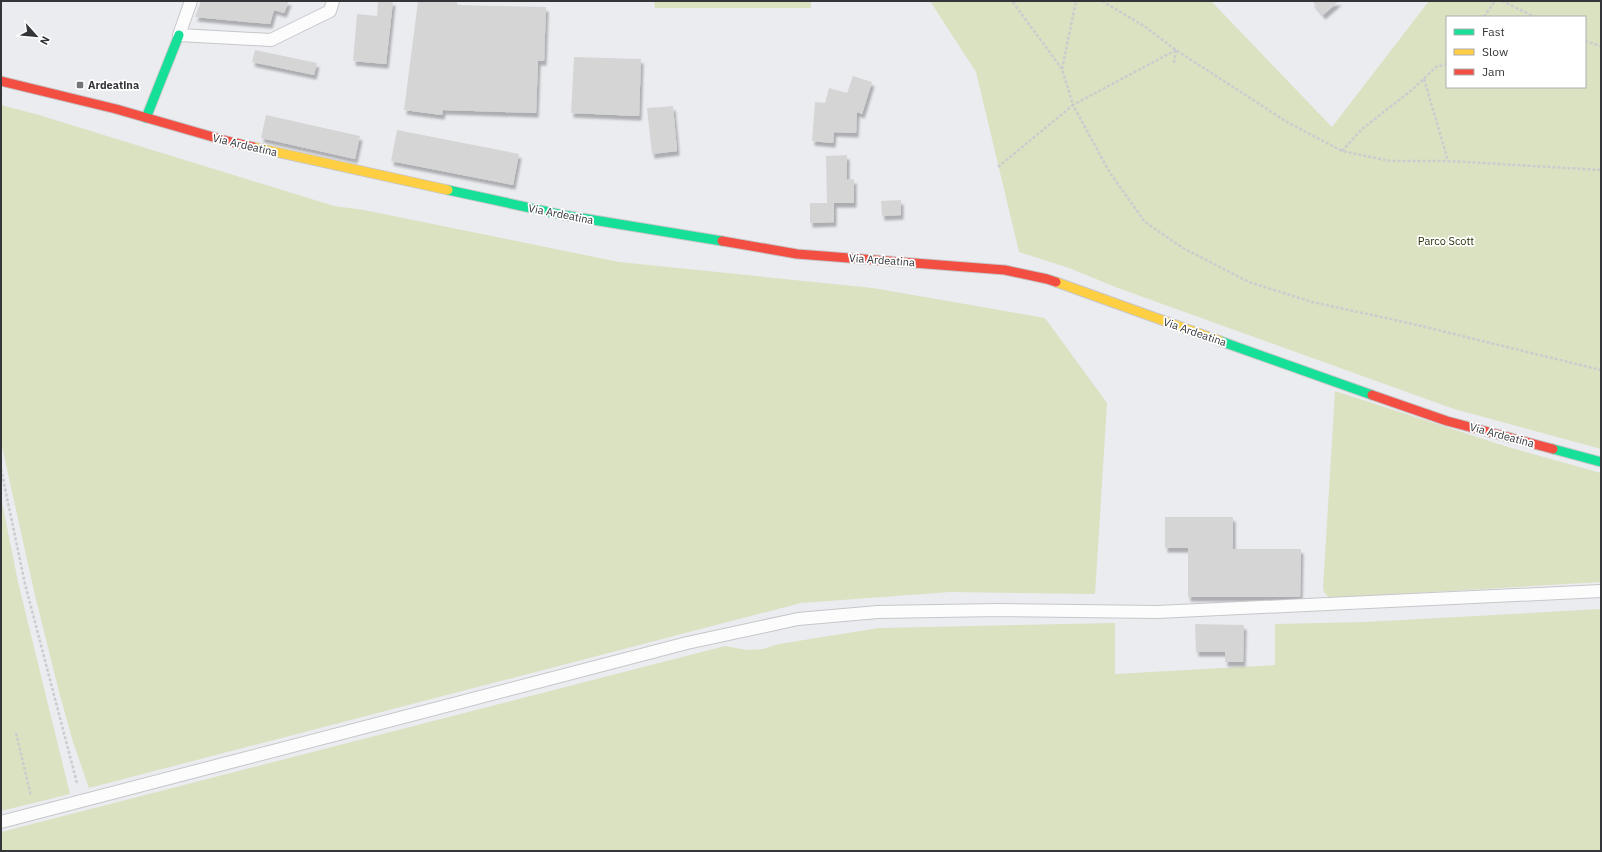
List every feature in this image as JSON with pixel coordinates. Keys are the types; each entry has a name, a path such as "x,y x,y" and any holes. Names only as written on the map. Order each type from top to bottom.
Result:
{"street":[{"path":"146,118 179,35"},
{"name":"Via Ardeatina","path":"1,81 146,118 227,142 563,215 797,254 983,267 1047,279 1107,302 1447,421 1601,462"}],"lane":[{"path":"191,1 179,35 271,40 330,11 333,1"},
{"path":"1,822 687,643 798,619 885,612 998,610 1157,612 1601,591"}],"path":[{"path":"1012,1 1062,69 1073,104 1110,173 1144,222 1183,248 1249,282 1312,302 1409,323 1601,370"},
{"path":"1062,69 1076,1"},
{"path":"1102,1 1144,26 1176,50 1288,122 1342,151 1390,161 1448,161 1601,170"},
{"path":"1485,16 1495,1"},
{"path":"1502,1 1533,16"},
{"path":"1586,41 1601,46"},
{"path":"1174,63 1176,50"},
{"path":"998,167 1073,104 1176,50"},
{"path":"1342,151 1362,129 1424,79 1436,67 1446,64"},
{"path":"1424,79 1448,161"},
{"path":"1,469 25,584 82,802"},
{"path":"16,732 28,783"}],"green space":[{"path":"654,1 811,1 811,8 655,8"},
{"name":"Parco Scott","path":"930,1 1211,1 1332,127 1429,1 1601,1 1601,449 1454,409 1118,288 1069,268 1019,252 976,72"},
{"path":"1,105 39,115 334,206 364,210 619,262 873,288 1045,318 1107,403 1095,594 950,592 801,603 89,788 73,742 59,692 34,591 1,442"},
{"path":"1335,391 1508,447 1601,473 1601,582 1329,598 1324,592 1323,588"},
{"path":"1,497 18,582 70,794 1,811"},
{"path":"1601,609 1601,851 1,851 1,832 725,646 747,650 763,649 779,644 879,628 1115,623 1115,674 1275,665 1275,624 1365,622"}],"building":[{"path":"201,1 289,1 284,13 274,10 270,24 195,17"},
{"path":"378,1 393,1 386,64 353,61 357,14 377,16"},
{"path":"418,1 457,1 457,5 546,7 544,61 538,61 536,113 443,110 442,115 404,110"},
{"path":"1312,1 1339,1 1323,15"},
{"path":"255,50 317,63 314,75 252,62"},
{"path":"574,57 641,59 639,116 571,113"},
{"path":"853,76 872,82 862,114 857,112 856,133 834,132 833,143 812,141 815,102 825,103 829,88 847,93"},
{"path":"673,106 677,151 652,154 647,108"},
{"path":"266,115 360,136 355,159 261,138"},
{"path":"397,130 519,154 513,185 391,161"},
{"path":"847,155 847,180 854,179 854,203 834,203 834,222 810,223 810,203 827,203 826,156"},
{"path":"901,200 901,215 882,216 881,201"},
{"path":"1165,517 1233,517 1233,549 1301,549 1300,597 1188,597 1188,548 1165,548"},
{"path":"1195,624 1244,625 1243,662 1225,662 1225,652 1196,652"}],"traffic: fast":[{"path":"146,118 179,35"},
{"path":"448,190 563,215 722,241"},
{"path":"1220,341 1372,395"},
{"path":"1553,449 1601,462"}],"traffic: slow":[{"path":"253,147 448,190"},
{"path":"1056,282 1220,341"}],"traffic: jam":[{"path":"1,81 116,109 253,147"},
{"path":"722,241 797,254 1005,270 1056,282"},
{"path":"1372,395 1447,421 1553,449"}],"place":[{"name":"Ardeatina","path":"80,85"}]}
